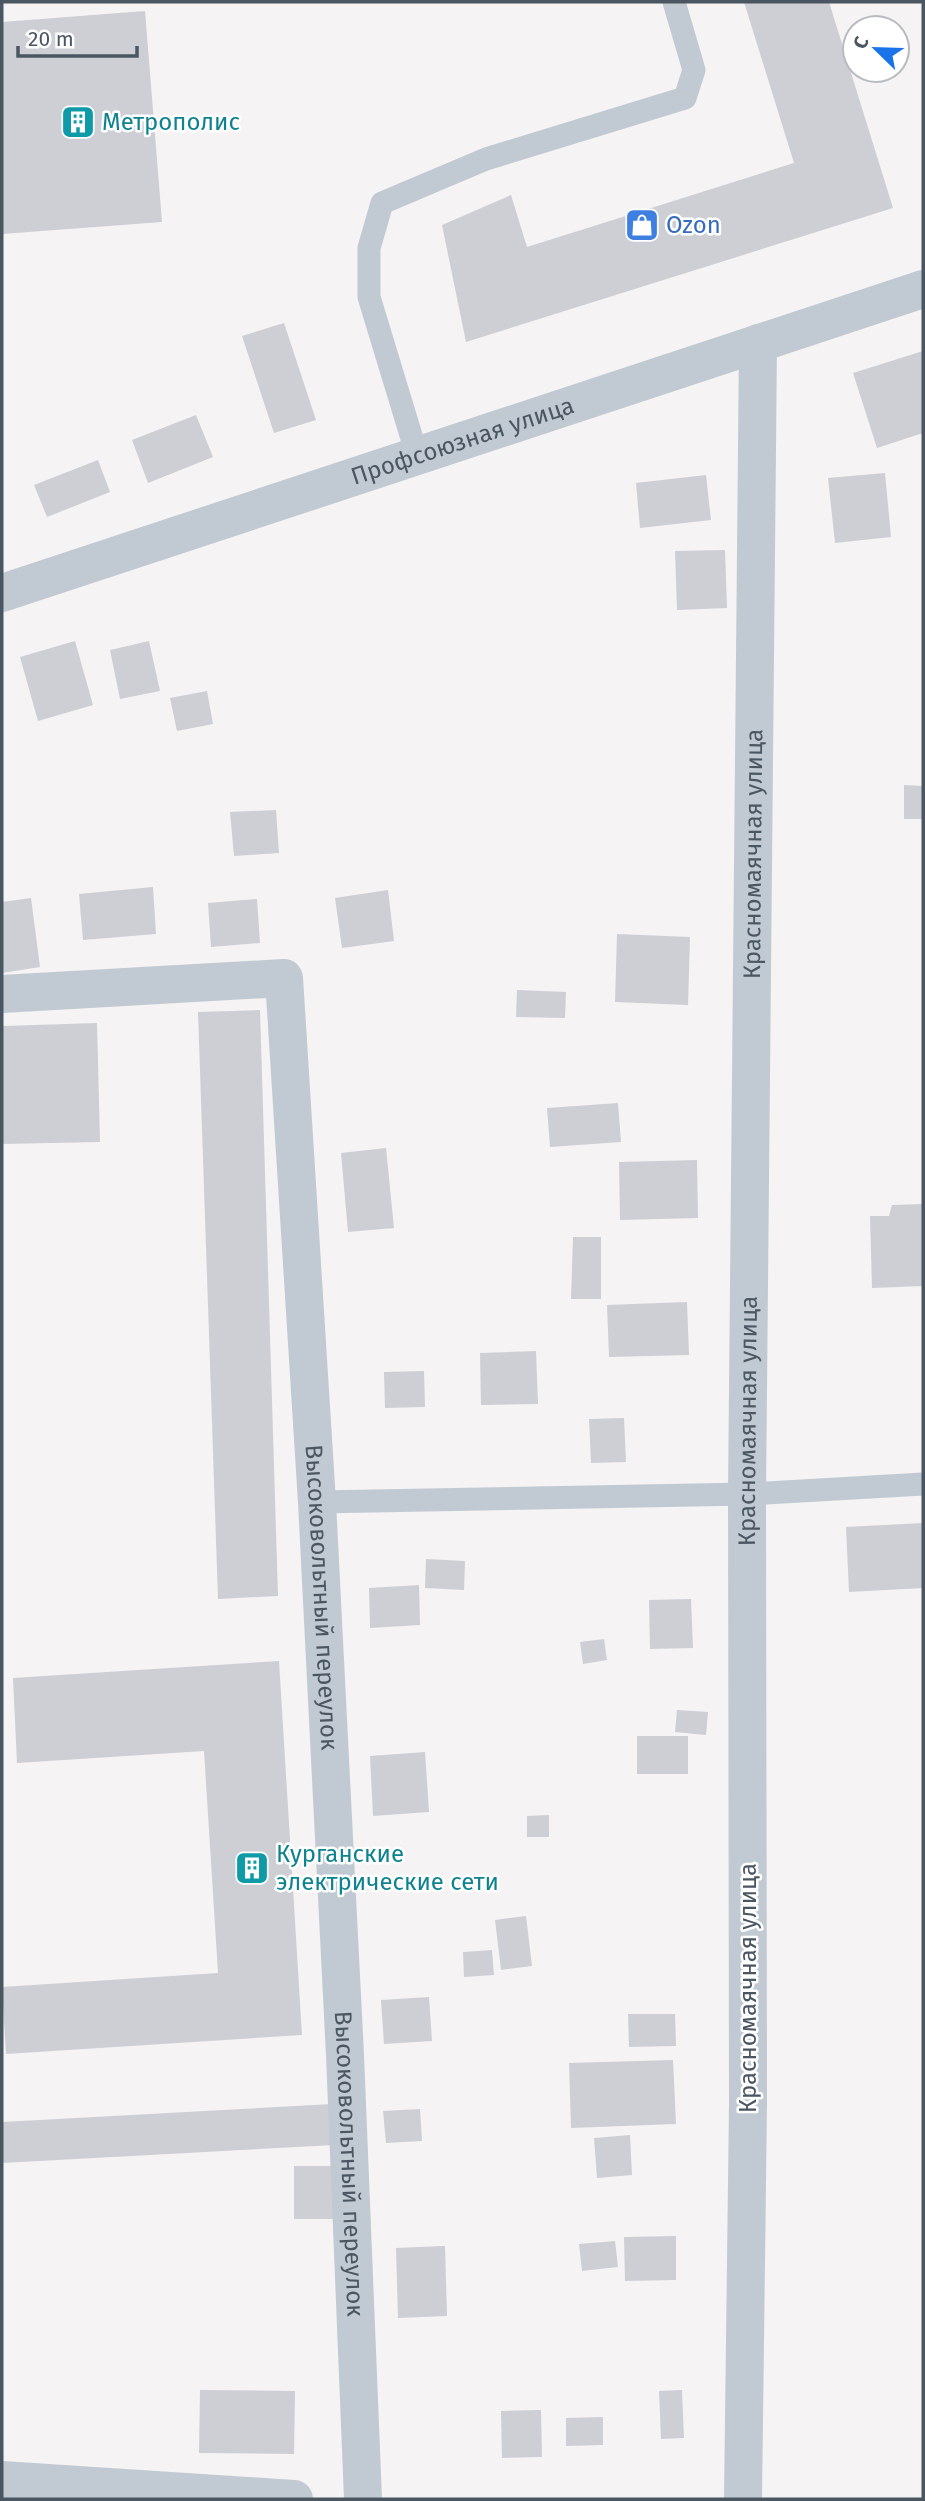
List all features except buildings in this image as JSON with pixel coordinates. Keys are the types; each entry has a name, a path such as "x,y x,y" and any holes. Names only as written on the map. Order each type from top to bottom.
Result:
{"street":[{"name":"Профсоюзная улица","path":"2,593 923,289"},
{"name":"Красномаячная улица","path":"743,2499 748,2104 747,1494 758,343"},
{"name":"Высоковольтный переулок","path":"2,994 284,978 317,1502 345,2055 363,2499"},
{"path":"2,2480 269,2498"}],"lane":[{"path":"417,455 369,297 369,248 382,203 486,159 685,98 695,70 674,2"},
{"path":"317,1502 747,1494 923,1484"}],"place":[{"name":"Метрополис","path":"78,122"},
{"name":"Ozon","path":"642,225"},
{"name":"Курганские электрические сети","path":"252,1868"}]}
